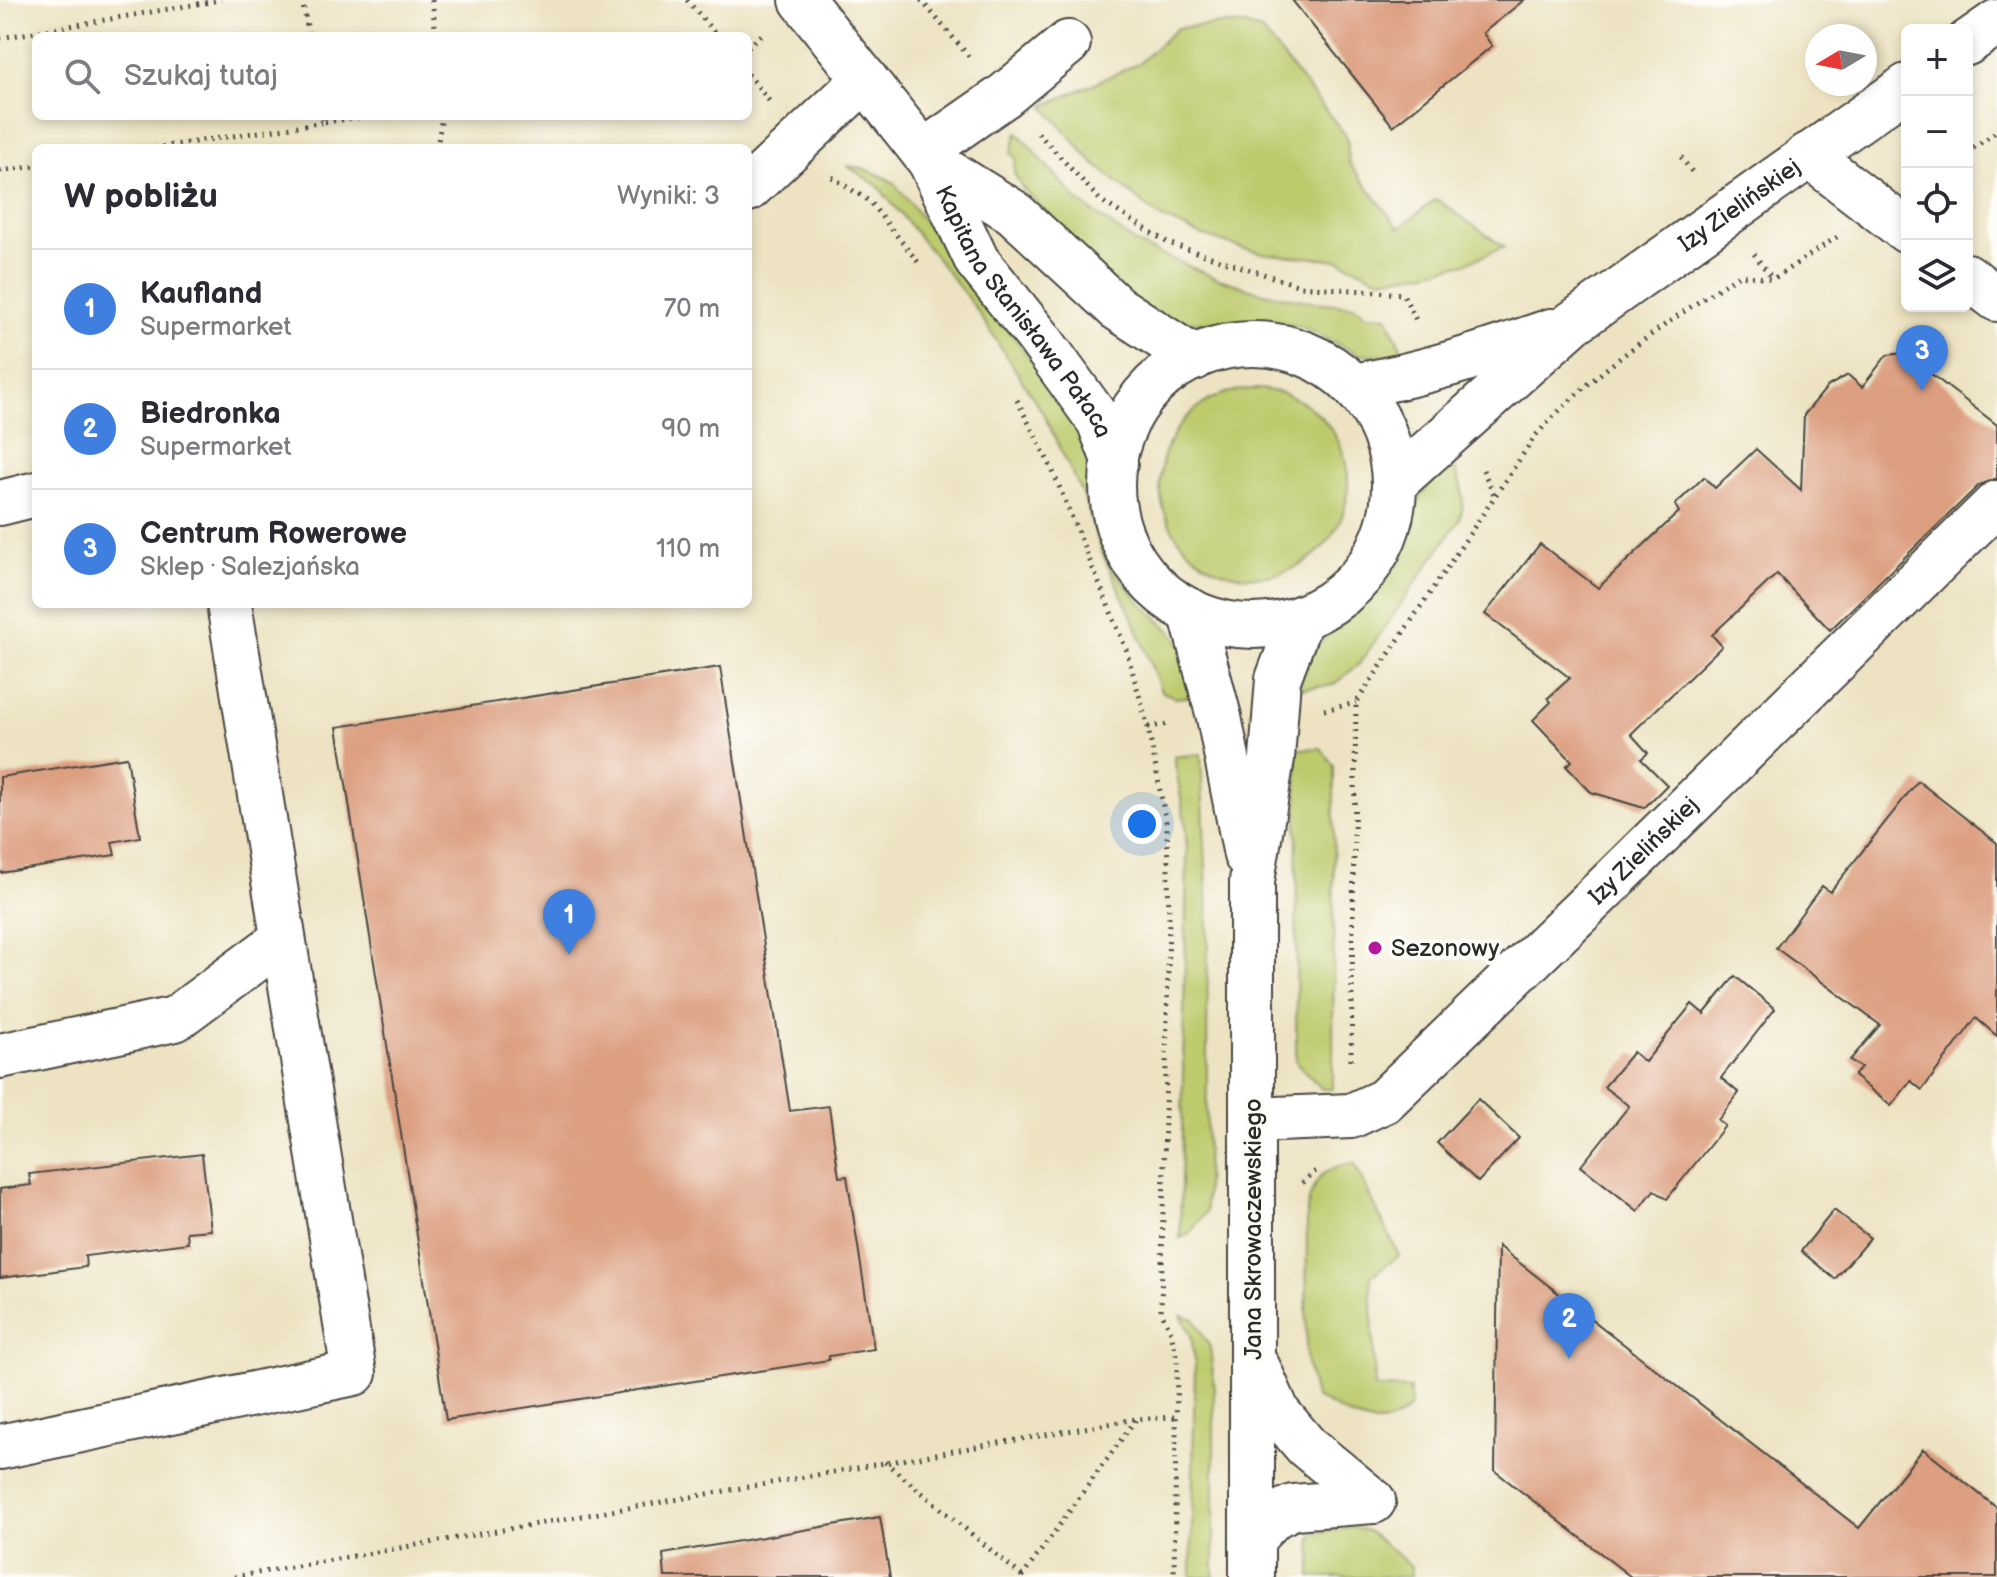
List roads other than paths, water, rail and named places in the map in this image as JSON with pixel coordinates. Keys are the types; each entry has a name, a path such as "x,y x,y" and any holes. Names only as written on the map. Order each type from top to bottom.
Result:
{"street":[{"name":"Kapitana Stanisława Pałaca","path":"802,0 926,157 977,261 1039,338 1099,421 1115,463"},
{"path":"1973,39 1997,22"},
{"path":"926,157 1068,43"},
{"path":"752,185 865,79"},
{"name":"Izy Zielińskiej","path":"1394,483 1573,323 1901,90"},
{"path":"1808,155 1901,226"},
{"name":"Kapitana Stanisława Pałaca","path":"926,157 1013,212 1117,308 1194,358"},
{"path":"1973,281 1997,299"},
{"name":"Izy Zielińskiej","path":"1354,386 1459,363 1573,323"},
{"path":"1252,343 1288,347 1317,359 1354,386 1382,428 1392,458 1394,483 1389,522 1378,552 1359,578 1332,602 1301,618 1267,626 1231,625 1191,611 1167,597 1142,572 1124,542 1114,507 1115,463 1120,439 1135,408 1157,381 1194,358 1218,348 1252,343"},
{"path":"0,503 32,495"},
{"name":"Izy Zielińskiej","path":"1252,1120 1351,1116 1384,1101 1997,503"},
{"path":"0,1447 354,1373 230,608"},
{"name":"Jana Skrowaczewskiego","path":"1191,611 1219,717 1252,881"},
{"name":"Jana Skrowaczewskiego","path":"1252,1558 1252,881 1272,758 1278,679 1301,618"},
{"path":"0,1056 175,1019 283,939"},
{"path":"1252,1558 1274,1516 1293,1507 1373,1501 1306,1446 1278,1413 1254,1359"}],"place":[{"name":"Centrum Rowerowe","path":"1922,391"},
{"name":"Sezonowy","path":"1375,948"},
{"name":"Kaufland","path":"569,955"},
{"name":"Biedronka","path":"1569,1359"}]}
